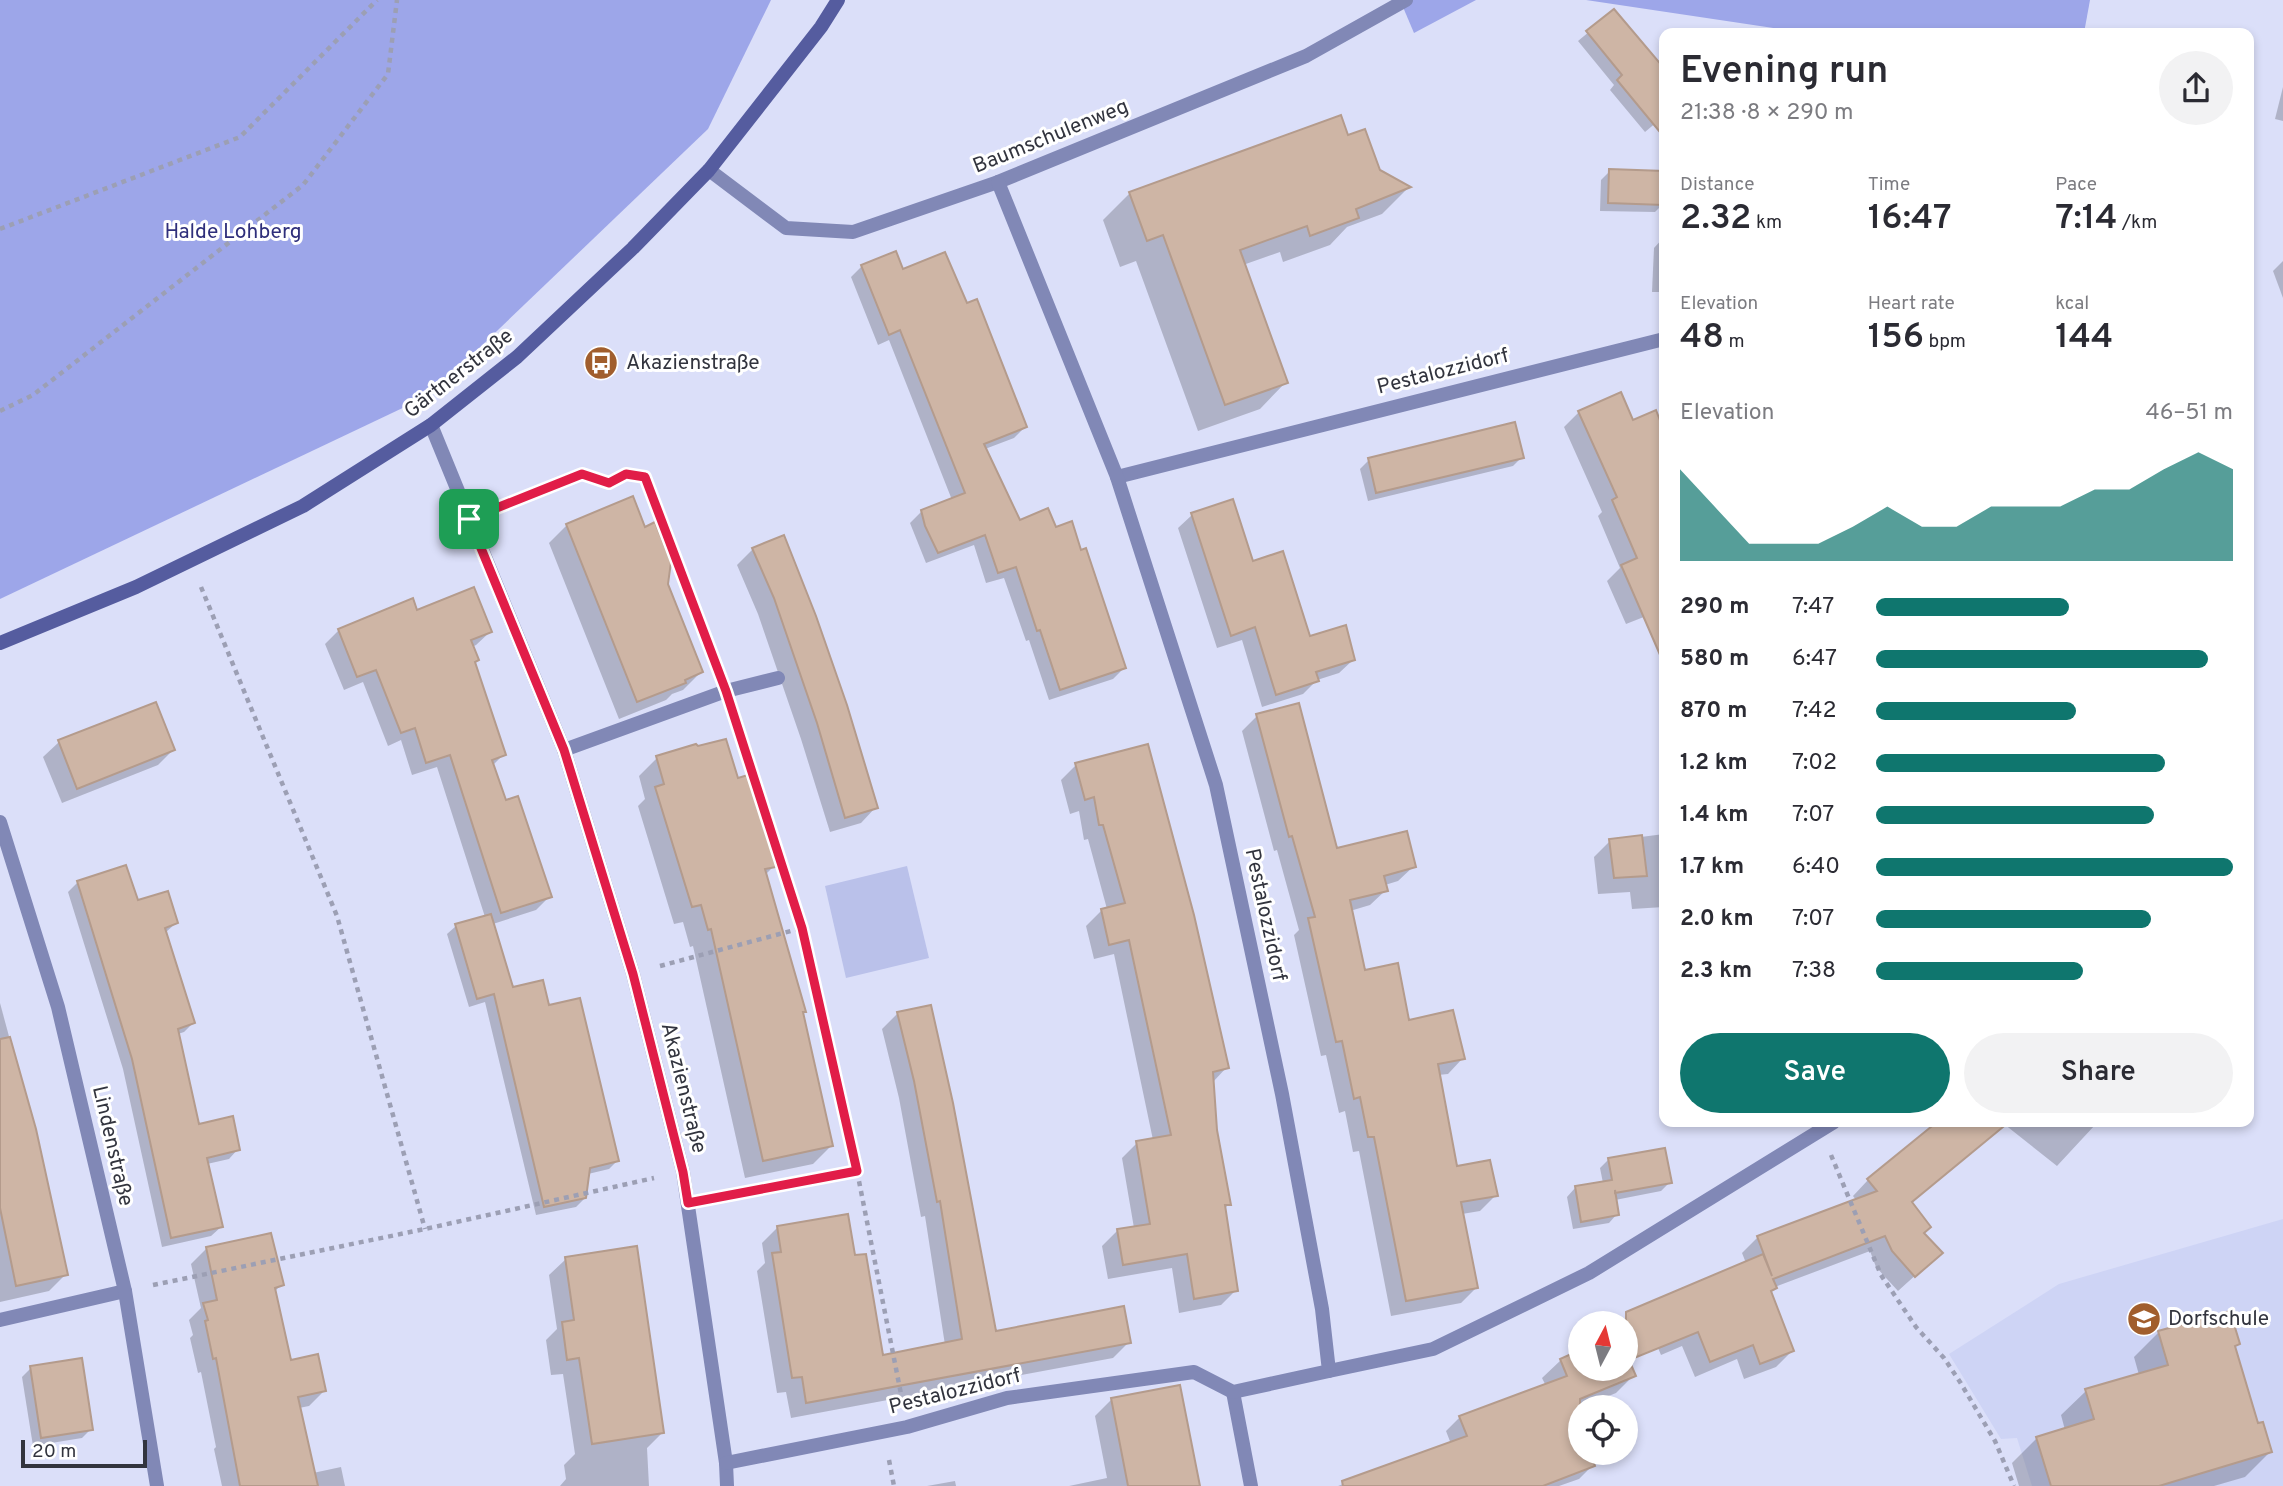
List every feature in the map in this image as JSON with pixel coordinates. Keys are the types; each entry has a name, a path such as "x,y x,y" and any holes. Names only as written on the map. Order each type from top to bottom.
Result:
{"main road":[{"name":"Gärtnerstraße","path":"0,643 136,587 303,506 431,425 517,358 633,248 709,170 821,27 838,0"}],"street":[{"name":"Baumschulenweg","path":"709,170 786,228 853,232 998,182 1306,57 1406,0"},
{"name":"Pestalozzidorf","path":"998,182 1117,477 1216,785 1282,1094 1322,1309 1329,1371"},
{"name":"Pestalozzidorf","path":"1117,477 1659,344"},
{"name":"Akazienstraße","path":"431,425 564,750 633,974 683,1172 726,1463 727,1486"},
{"path":"564,750 726,691 778,678"},
{"name":"Lindenstraße","path":"0,822 58,1007 125,1291 157,1486"},
{"path":"1251,1486 1233,1392 1433,1349 1589,1273 1824,1127"},
{"path":"0,1320 125,1291"},
{"name":"Pestalozzidorf","path":"726,1463 907,1427 1007,1398 1194,1372 1233,1392"}],"path":[{"path":"0,229 240,137 377,0"},
{"path":"0,411 33,395 303,185 388,74 397,0"},
{"path":"469,519 582,474 609,483 626,474 645,477 726,691 802,928 857,1171 907,1427"},
{"path":"190,561 337,916 425,1229"},
{"path":"633,974 802,928"},
{"path":"1820,1129 1881,1275 1916,1327 1944,1358 1960,1382 1995,1441 2014,1486"},
{"path":"688,1203 857,1171"},
{"path":"125,1291 425,1229 648,1179"}],"shaded area":[{"path":"907,866 929,958 846,978 825,886"},
{"name":"Dorfschule","path":"2283,1219 2283,1486 2032,1486 2017,1438 2001,1439 1949,1354 2059,1284"}],"green space":[{"name":"Halde Lohberg","path":"0,0 771,0 708,129 430,395 0,599"},
{"path":"1400,0 1476,0 1414,33"},
{"path":"1586,0 2090,0 2085,28 1773,28"}],"building":[{"path":"1614,9 1659,62 1659,131 1617,80 1622,75 1586,31"},
{"path":"1341,115 1348,135 1365,129 1380,170 1411,187 1356,209 1359,218 1310,236 1307,226 1240,250 1288,383 1225,405 1163,235 1147,241 1129,192"},
{"path":"1609,169 1659,171 1659,205 1608,203"},
{"path":"896,251 903,269 945,252 967,303 977,299 1027,427 984,444 1020,520 1048,508 1056,527 1072,521 1081,550 1086,548 1126,668 1060,690 1016,567 998,573 985,535 938,553 925,526 921,510 965,493 900,330 889,335 861,265"},
{"path":"1621,392 1633,420 1656,410 1659,418 1659,652 1621,565 1637,558 1612,500 1617,497 1578,411"},
{"path":"1515,422 1524,458 1376,493 1368,458"},
{"path":"633,496 645,527 655,522 671,562 668,584 703,672 685,680 686,683 637,702 566,524"},
{"path":"1233,499 1253,561 1283,551 1310,636 1346,625 1355,660 1316,672 1319,681 1276,695 1255,627 1231,636 1191,513"},
{"path":"784,535 847,705 878,808 845,818 817,723 774,598 752,548"},
{"path":"474,587 492,632 471,640 479,660 475,662 506,755 492,760 506,800 518,796 552,897 501,913 450,755 426,763 415,728 401,733 376,670 357,677 338,629 413,598 417,610"},
{"path":"156,702 175,750 77,789 58,740"},
{"path":"1299,703 1337,848 1407,831 1416,867 1384,876 1388,891 1350,900 1365,970 1398,963 1409,1020 1453,1010 1465,1059 1438,1064 1457,1166 1490,1160 1498,1196 1461,1202 1478,1288 1406,1301 1374,1137 1368,1137 1360,1097 1354,1099 1342,1041 1336,1042 1308,918 1315,917 1292,836 1289,837 1256,714"},
{"path":"726,739 738,778 748,775 776,867 765,869 806,1012 803,1012 833,1146 763,1161 711,929 708,930 701,905 692,907 655,787 664,784 656,756 696,744 698,746"},
{"path":"1148,744 1194,915 1229,1068 1213,1072 1217,1130 1231,1205 1225,1205 1238,1291 1194,1299 1187,1254 1123,1265 1117,1229 1150,1224 1136,1141 1171,1135 1129,940 1109,945 1101,909 1125,903 1103,825 1099,825 1094,797 1085,800 1075,763"},
{"path":"1642,835 1647,876 1614,878 1609,839"},
{"path":"126,865 138,900 168,891 178,923 165,928 195,1023 178,1029 199,1124 233,1116 240,1150 207,1158 223,1227 171,1238 132,1059 77,881"},
{"path":"491,914 513,987 543,980 549,1005 580,998 619,1161 590,1168 586,1198 544,1207 494,994 477,999 455,924"},
{"path":"931,1005 953,1103 996,1331 1124,1306 1131,1343 806,1403 802,1377 792,1378 772,1253 781,1252 777,1226 848,1214 855,1255 866,1254 883,1355 962,1339 940,1201 937,1202 914,1081 897,1012"},
{"path":"10,1037 36,1129 68,1275 16,1286 0,1208 0,1039"},
{"path":"1931,1127 2003,1127 1912,1202 1931,1227 1924,1233 1943,1253 1915,1277 1892,1251 1885,1236 1773,1279 1777,1288 1771,1291 1794,1351 1760,1364 1753,1345 1710,1362 1698,1332 1638,1356 1638,1311 1628,1311 1763,1254 1772,1276 1757,1236 1877,1191 1867,1179"},
{"path":"1665,1148 1672,1183 1615,1193 1619,1215 1581,1222 1575,1186 1612,1180 1608,1158"},
{"path":"271,1233 284,1285 275,1288 291,1360 318,1354 326,1391 298,1397 318,1486 240,1486 216,1358 213,1359 205,1321 208,1320 203,1303 217,1300 206,1247"},
{"path":"637,1246 664,1433 592,1444 579,1358 567,1360 562,1322 574,1320 565,1257"},
{"path":"2230,1311 2240,1344 2235,1346 2258,1423 2263,1422 2272,1452 2159,1486 2051,1486 2036,1437 2094,1419 2085,1389 2168,1365 2158,1331"},
{"path":"1568,1355 1568,1381 1624,1381 1590,1395 1568,1395 1568,1465 1595,1466 1543,1486 1343,1486 1342,1481 1467,1436 1459,1416 1567,1376 1560,1359"},
{"path":"82,1358 93,1430 41,1438 30,1366"},
{"path":"1180,1385 1200,1486 1128,1486 1111,1398"}],"place":[{"name":"Akazienstraße","path":"601,363"},
{"name":"Dorfschule","path":"2144,1319"}],"route":[{"path":"582,474 609,483 626,474 645,477 726,691 802,928 857,1171 688,1203 683,1172 633,974 564,750 469,519 582,474"}]}
